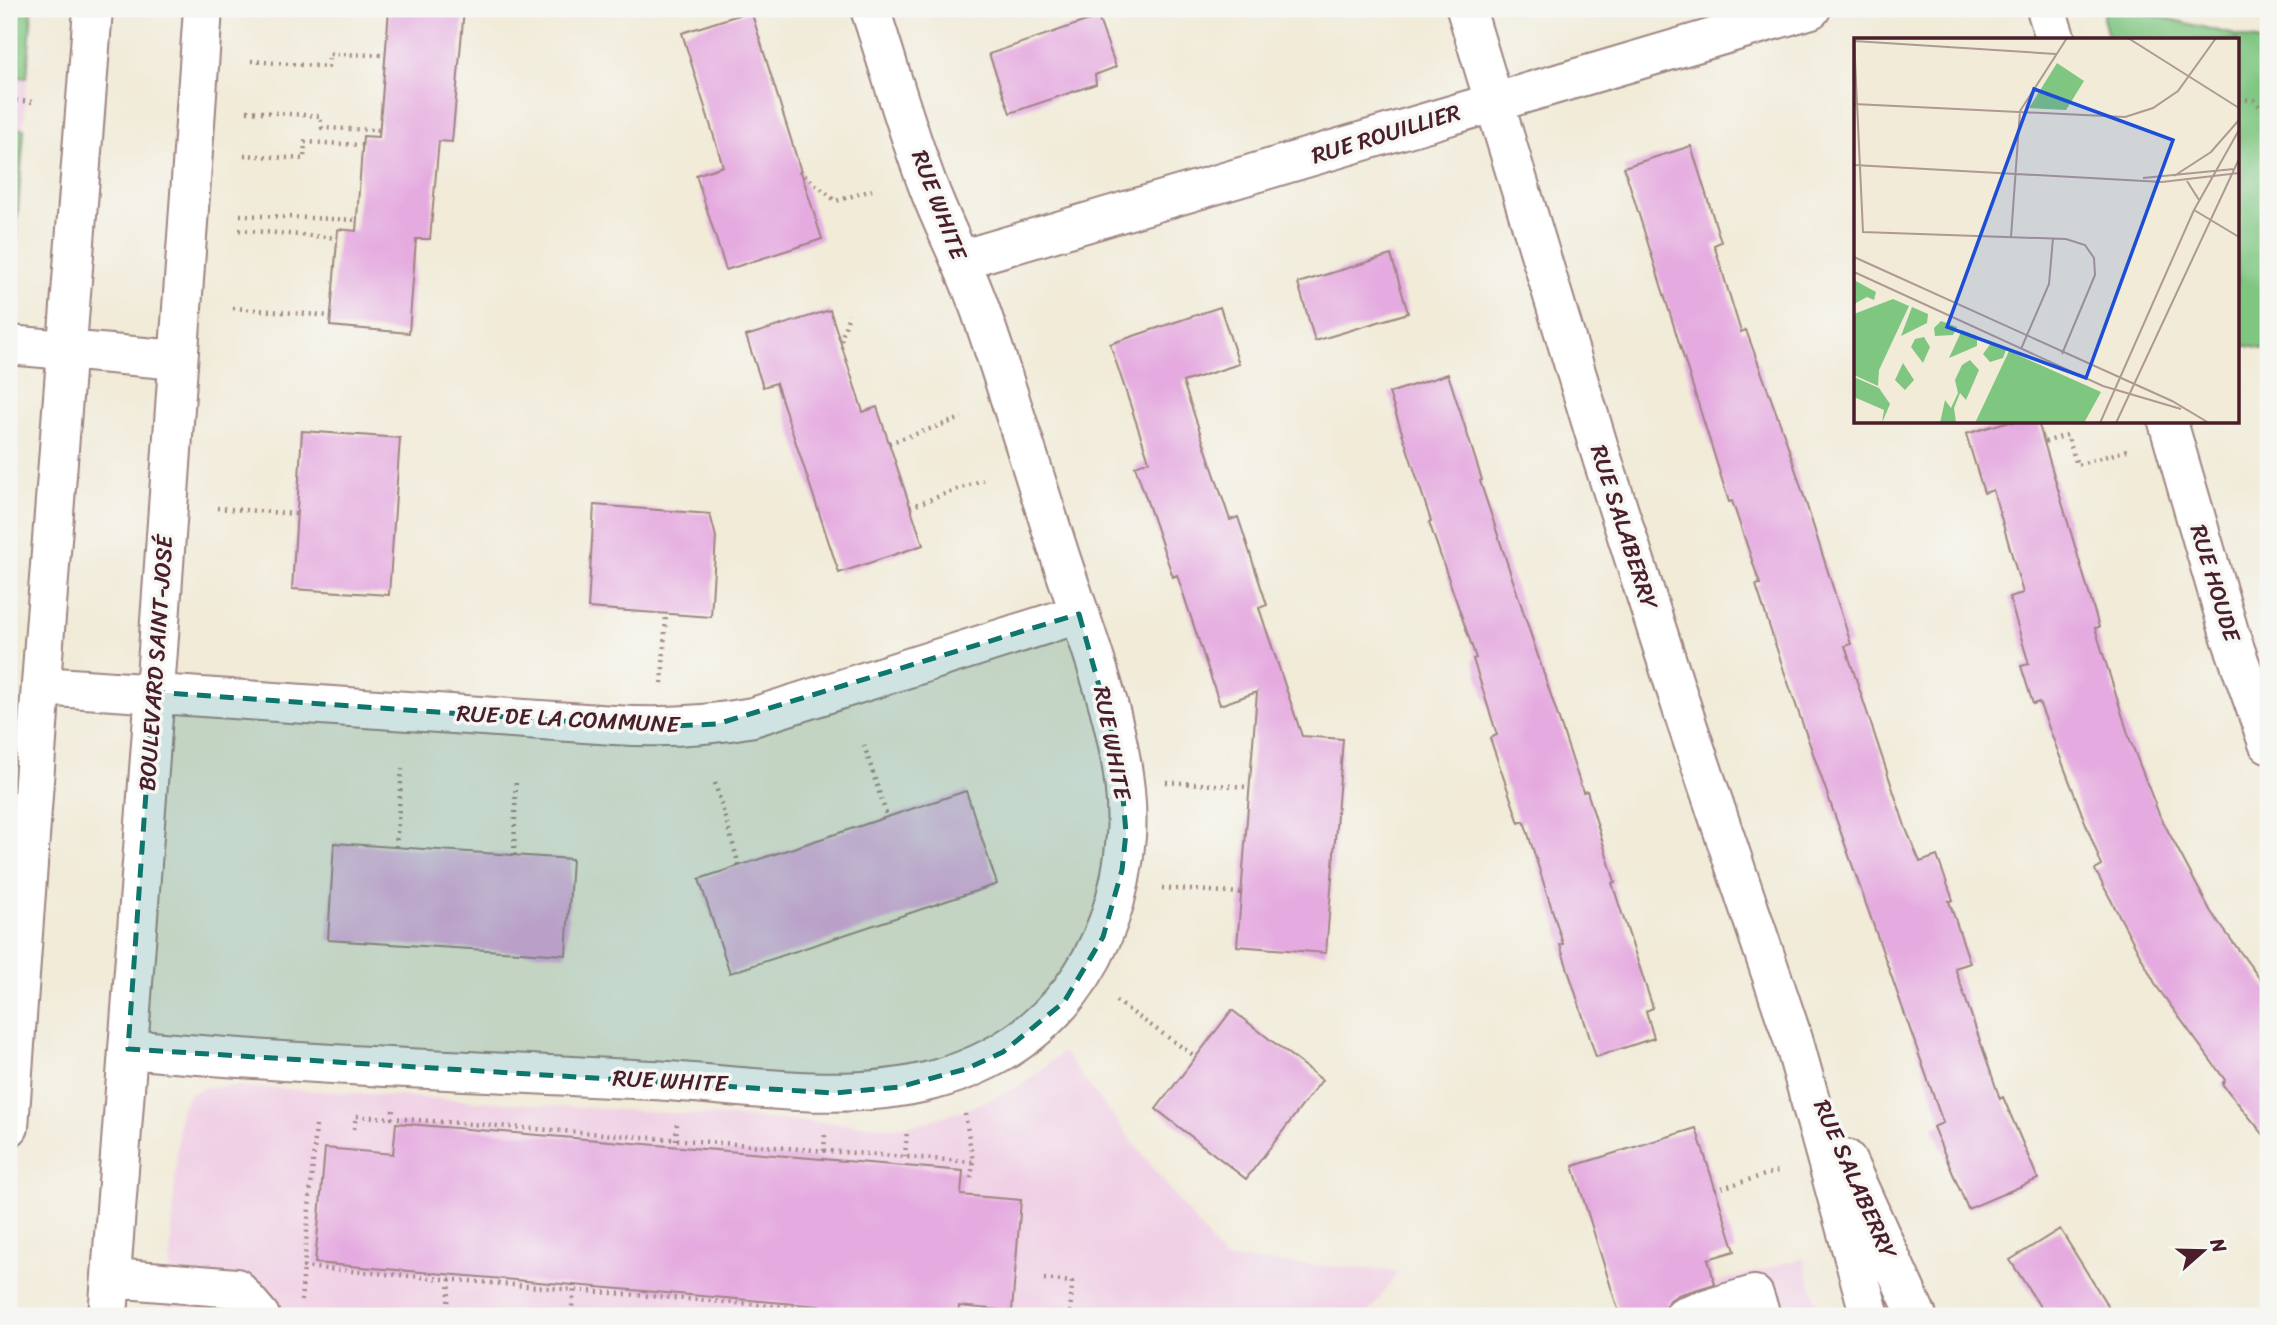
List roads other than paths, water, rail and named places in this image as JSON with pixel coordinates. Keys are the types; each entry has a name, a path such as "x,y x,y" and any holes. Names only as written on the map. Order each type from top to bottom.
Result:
{"street":[{"path":"9,1127 93,9"},
{"name":"BOULEVARD SAINT-JOSÉ","path":"108,1316 203,9"},
{"name":"RUE WHITE","path":"128,1049 724,1084 834,1093 899,1087 934,1080 966,1069 1003,1052 1064,1002 1086,971 1103,937 1114,906 1126,833 1125,796 1113,724 980,308 930,190 870,9"},
{"name":"RUE SALABERRY","path":"1466,9 1632,554 1794,1042 1870,1316"},
{"name":"RUE ROUILLIER","path":"960,260 1811,9"},
{"path":"2046,9 2055,38"},
{"path":"9,345 178,360"},
{"name":"RUE HOUDE","path":"2169,424 2230,635 2268,743"},
{"name":"RUE DE LA COMMUNE","path":"41,686 649,727 717,724 786,708 1079,614"},
{"name":"RUE SALABERRY","path":"1794,1042 1917,1316"},
{"path":"112,1278 236,1289 260,1316"},
{"path":"1684,1316 1754,1295 1761,1316"}]}
